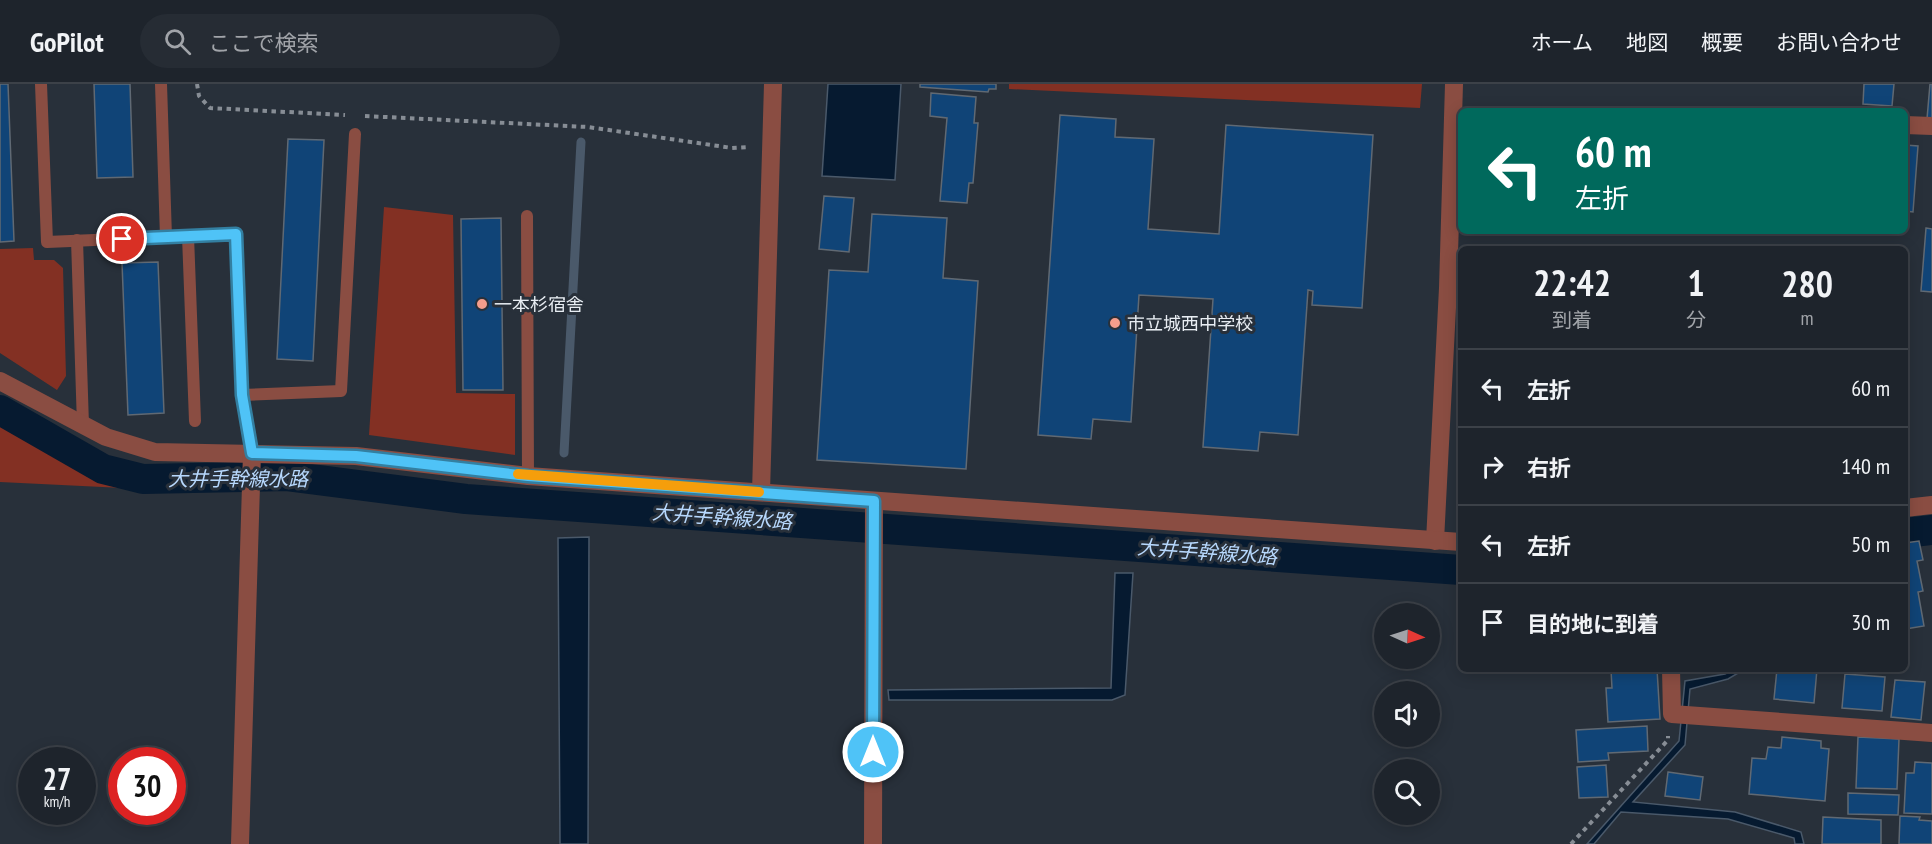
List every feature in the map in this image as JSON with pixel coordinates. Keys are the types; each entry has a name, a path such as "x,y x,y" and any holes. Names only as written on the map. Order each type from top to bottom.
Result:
{"street":[{"path":"761,492 773,84"},
{"path":"1435,541 1448,288 1454,84"},
{"path":"1908,125 1932,126"},
{"path":"0,381 106,437 155,452 252,458 356,456 528,476 761,492 874,507 1458,542"},
{"path":"240,844 253,490 252,458"},
{"path":"1908,508 1932,505"},
{"path":"873,844 874,507"},
{"path":"1672,672 1681,715 1932,733"}],"lane":[{"path":"41,84 47,242 236,234 242,395 252,458"},
{"path":"161,84 166,237"},
{"path":"242,395 341,391 355,134"},
{"path":"527,216 528,476"},
{"path":"188,236 195,421"},
{"path":"77,240 83,424"}],"path":[{"path":"197,84 198,96 210,108 352,115"},
{"path":"364,116 588,127 732,148 771,146"},
{"path":"1571,844 1668,740 1681,715"}],"shaded area":[{"path":"1009,84 1422,84 1420,108 1009,89"},
{"path":"384,207 453,215 456,393 515,394 515,455 369,435"},
{"path":"33,248 34,260 54,260 63,268 66,376 57,390 0,353 0,249"},
{"path":"0,420 123,488 0,482"}],"water":[{"path":"828,84 901,84 895,180 822,176"},
{"path":"589,537 588,844 560,844 558,538"},
{"path":"1115,573 1133,573 1125,695 1112,700 889,700 888,690 1111,688"},
{"path":"1740,672 1728,679 1690,689 1685,745 1633,802 1735,812 1801,832 1804,844 1795,844 1794,838 1728,819 1621,812 1594,844 1587,844 1679,741 1685,681"}],"building":[{"path":"0,84 8,84 14,241 0,242"},
{"path":"94,84 130,84 133,177 97,178"},
{"path":"920,84 996,84 996,89 989,89 988,92 920,87"},
{"path":"1864,84 1894,84 1892,106 1863,104"},
{"path":"1930,84 1932,84 1932,119 1927,119"},
{"path":"931,93 976,97 974,123 978,123 973,183 969,183 967,203 940,201 947,118 930,116"},
{"path":"1060,115 1116,119 1115,137 1154,139 1148,229 1219,234 1226,125 1373,135 1362,308 1312,305 1313,291 1308,290 1298,435 1260,432 1258,451 1203,447 1213,299 1139,295 1131,422 1093,419 1091,439 1038,435"},
{"path":"288,139 324,140 313,361 277,359"},
{"path":"1908,145 1918,146 1913,212 1908,211"},
{"path":"824,196 854,198 849,252 819,249"},
{"path":"872,214 947,218 943,278 978,281 966,469 817,460 829,270 868,272"},
{"name":"一本杉宿舎","path":"501,218 503,390 463,390 461,219"},
{"path":"1926,228 1932,229 1932,292 1921,291"},
{"path":"158,262 164,413 128,415 122,263"},
{"path":"1919,541 1923,560 1917,561 1923,591 1918,592 1924,626 1908,629 1908,543"},
{"path":"1611,672 1657,672 1660,719 1608,722 1606,688 1612,688"},
{"path":"1777,672 1817,672 1814,703 1774,699"},
{"path":"1845,674 1885,677 1882,711 1842,708"},
{"path":"1895,680 1925,682 1921,720 1891,717"},
{"path":"1647,726 1648,751 1608,753 1609,760 1578,762 1576,730"},
{"path":"1782,737 1821,741 1821,748 1829,749 1825,801 1749,794 1752,758 1766,759 1768,747 1781,748"},
{"path":"1858,737 1899,739 1897,789 1856,788"},
{"path":"1915,762 1932,763 1932,814 1904,813 1906,773 1914,773"},
{"path":"1606,765 1608,797 1579,798 1577,767"},
{"path":"1668,772 1703,777 1700,800 1665,796"},
{"path":"1848,793 1899,795 1898,815 1848,814"},
{"path":"1900,816 1920,817 1919,820 1932,821 1932,844 1899,844"},
{"path":"1823,817 1881,820 1881,844 1822,844"}],"waterway":[{"path":"564,453 581,142"},
{"name":"大井手幹線水路","path":"0,410 103,469 143,479 287,476 466,499 1458,570"},
{"path":"1908,533 1932,530"}],"slow traffic":[{"path":"518,474 759,492"}],"place":[{"name":"一本杉宿舎","path":"482,304"},
{"name":"市立城西中学校","path":"1115,323"}],"route":[{"path":"122,239 236,234 242,395 252,453 356,456 528,476 874,501 873,752"}]}
